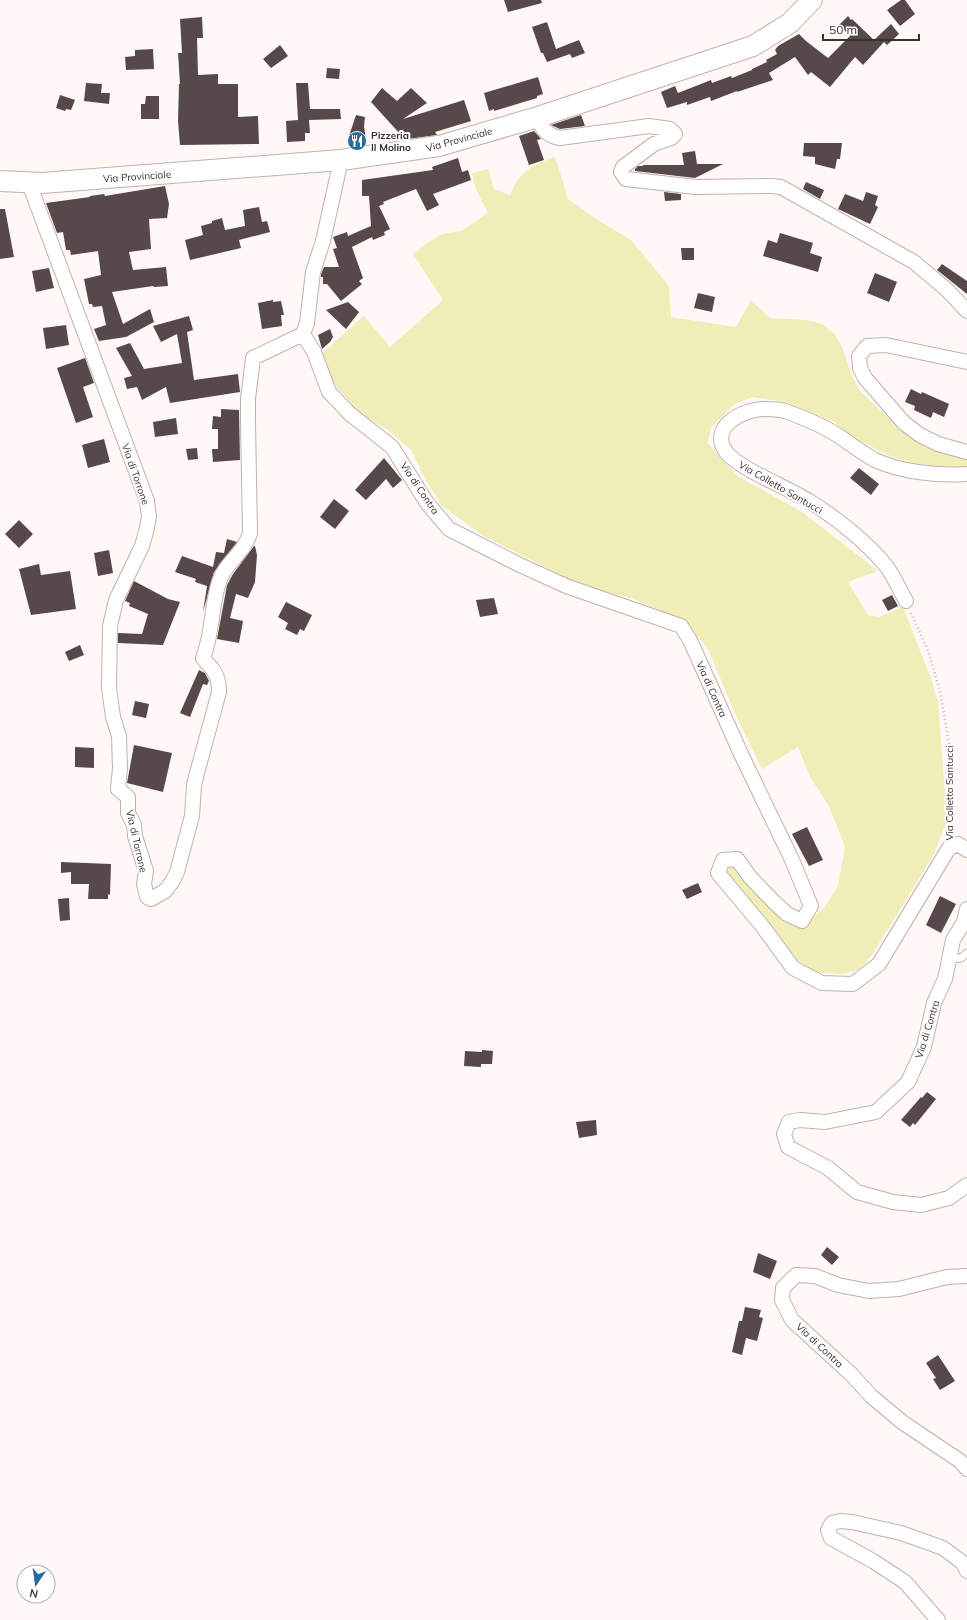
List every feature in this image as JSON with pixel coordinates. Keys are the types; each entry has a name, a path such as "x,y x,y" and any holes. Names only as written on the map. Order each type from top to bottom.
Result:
{"street":[{"name":"Via Provinciale","path":"0,181 42,183 341,160 439,146 538,117 753,46 790,23 812,0"},
{"path":"538,117 539,123 551,137 560,138 649,126 670,129 675,134 671,138 654,144 623,167 621,172 626,179 696,187 781,187 914,262 946,289 967,312"},
{"path":"303,334 307,323 313,272 323,241 341,160"},
{"name":"Via di Torrone","path":"30,183 147,501 149,517 142,546 116,600 110,626 109,688 113,718 119,736 120,768 118,789 128,797 128,813 134,825 135,836 146,870 144,884 147,897 151,899 165,891 177,872 192,816 194,785 219,692 219,684 214,670 206,664 202,658 210,631 219,581 225,568 244,548 250,533 248,399 253,358 303,334"},
{"name":"Via di Contra","path":"303,334 314,352 329,392 350,414 392,447 428,503 449,529 520,565 566,586 681,626 690,640 741,754 792,860 811,906 802,921 787,914 750,877 737,859 723,860 718,873 793,968 822,983 853,984 879,964 949,848"},
{"path":"967,362 886,345 867,346 859,356 860,368 865,378 904,423 920,435 938,444 967,452"},
{"name":"Via Colletto Santucci","path":"906,601 887,568 860,538 810,501 741,464 726,453 720,441 721,431 729,422 744,413 763,408 784,411 827,429 875,460 897,468 938,474 967,474"},
{"path":"949,848 958,844 967,850"},
{"name":"Via di Contra","path":"967,909 964,922 953,940 945,979 934,1003 924,1047 908,1082 876,1112 825,1122 800,1120 790,1122 784,1134 788,1147 828,1168 857,1192 886,1200 921,1205 949,1198 967,1184"},
{"name":"Via di Contra","path":"967,1276 947,1277 899,1289 869,1291 838,1285 815,1276 796,1275 783,1288 782,1300 792,1320 852,1376 871,1396 902,1422 960,1461 967,1469"},
{"path":"938,1620 906,1582 873,1561 831,1538 828,1530 832,1523 840,1521 852,1522 901,1533 942,1548 963,1563 967,1570"}],"lane":[{"path":"950,959 961,958 967,953"}],"path":[{"name":"Via Colletto Santucci","path":"906,601 929,653 941,696 950,749 949,848"}],"green space":[{"path":"554,157 557,162 568,199 593,217 631,240 669,286 671,317 736,327 751,300 770,318 806,320 822,324 834,333 842,347 852,376 860,391 909,437 926,445 967,456 967,467 934,466 892,457 850,436 833,421 785,402 752,397 733,405 711,428 708,443 739,477 802,512 877,571 848,582 868,615 879,617 903,607 930,676 938,701 947,820 934,854 872,955 860,969 843,974 822,973 809,969 792,956 724,870 728,863 736,863 807,923 824,908 838,886 845,847 829,806 810,777 798,747 762,769 734,711 708,649 687,623 634,599 581,585 482,535 442,506 425,479 411,450 388,430 361,414 331,380 320,355 364,316 390,347 443,300 413,254 442,234 461,231 488,213 475,187 472,173 488,169 494,189 510,195 518,180 527,170"}],"building":[{"path":"504,0 541,0 542,3 508,12"},
{"path":"901,0 905,0 915,14 900,26 887,10"},
{"path":"848,16 874,40 891,24 899,34 887,45 884,42 863,65 855,57 830,87 811,72 808,75 795,57 769,73 773,80 711,101 710,97 687,105 687,102 667,108 661,92 675,86 678,93 711,80 712,83 731,76 732,78 752,70 767,62 766,60 777,54 775,50 778,46 799,34 828,58 850,36 839,25"},
{"path":"202,17 203,38 197,38 198,75 218,74 218,84 238,84 238,117 258,116 259,144 180,145 178,121 180,84 178,53 182,53 180,19"},
{"path":"547,22 556,49 579,40 585,53 572,58 570,54 547,62 543,53 541,53 532,27"},
{"path":"280,45 288,56 271,68 263,59"},
{"path":"153,49 154,69 126,70 125,57 135,56 135,50"},
{"path":"327,68 340,69 339,79 326,78"},
{"path":"538,77 543,94 537,96 537,98 494,111 494,109 489,111 484,93"},
{"path":"86,83 102,84 101,93 110,93 109,104 84,101"},
{"path":"296,83 308,83 310,109 340,109 341,119 309,120 310,133 305,133 305,141 287,142 286,121 298,120"},
{"path":"382,88 397,101 411,88 427,103 403,119 464,100 471,121 435,132 437,135 400,140 398,137 401,135 371,102"},
{"path":"60,95 75,100 71,110 66,109 65,111 56,108"},
{"path":"146,96 159,96 159,119 141,119 141,104 145,104"},
{"path":"356,115 365,117 364,126 366,141 347,142"},
{"path":"581,115 585,126 560,129 551,125"},
{"path":"534,131 541,139 537,140 544,160 529,165 519,136"},
{"path":"804,143 842,143 840,159 837,159 835,169 815,164 815,157 803,156"},
{"path":"695,151 697,164 723,164 695,178 635,171 638,166 643,165 684,165 682,153"},
{"path":"458,158 462,172 468,170 471,180 433,194 439,205 427,211 416,189 383,202 384,204 379,206 390,229 384,232 385,235 373,240 372,237 352,247 363,278 359,281 362,284 341,301 327,284 323,284 323,277 321,277 321,274 324,267 339,267 333,249 337,248 333,237 347,232 348,236 371,226 369,196 362,196 362,180 433,170 432,167"},
{"path":"806,182 824,190 820,199 803,189"},
{"path":"165,186 169,204 167,218 149,219 151,249 129,252 133,270 166,267 168,286 153,286 112,292 123,324 150,309 154,322 126,337 99,341 94,329 106,325 102,306 93,307 92,304 89,304 84,279 101,275 98,251 71,255 70,250 66,250 63,232 57,233 46,203 104,194 105,196"},
{"path":"664,192 681,194 681,200 665,201"},
{"path":"866,192 878,196 875,205 878,207 870,224 838,209 845,194 863,201"},
{"path":"259,207 262,222 267,221 270,232 239,240 241,248 190,260 185,240 203,235 201,226 222,218 225,230 245,226 243,210"},
{"path":"0,209 5,209 14,257 0,259"},
{"path":"780,233 813,243 810,253 822,257 818,272 763,256 768,240 777,243"},
{"path":"681,248 694,248 694,260 682,260"},
{"path":"942,264 967,281 967,294 937,270"},
{"path":"49,268 54,288 36,292 32,271"},
{"path":"875,273 897,282 889,302 867,293"},
{"path":"698,293 715,297 712,312 694,308"},
{"path":"273,300 273,302 281,301 284,315 281,315 282,326 262,329 258,303"},
{"path":"348,302 359,312 346,329 326,310"},
{"path":"189,316 193,330 187,332 194,380 238,374 240,392 170,403 166,387 142,400 137,387 127,389 124,378 132,376 116,348 130,343 144,369 182,363 177,334 161,342 153,326"},
{"path":"66,325 69,345 46,349 43,328"},
{"path":"330,329 333,337 322,349 318,335"},
{"path":"85,358 94,383 83,387 93,417 76,423 57,368"},
{"path":"911,389 921,394 922,392 949,404 944,417 933,412 931,418 914,410 915,406 905,402"},
{"path":"221,409 239,410 240,460 213,462 212,449 218,449 218,429 212,429 213,416 221,417"},
{"path":"176,418 178,434 155,437 153,422"},
{"path":"104,439 110,462 88,468 82,445"},
{"path":"197,448 198,459 188,460 186,449"},
{"path":"384,458 402,480 393,488 386,479 366,500 355,490"},
{"path":"859,468 879,484 871,495 850,478"},
{"path":"334,499 349,511 335,529 320,517"},
{"path":"19,520 33,534 19,548 5,534"},
{"path":"227,539 237,542 214,572 203,612 207,586 195,582 196,579 175,572 182,556 213,567 216,552 224,553"},
{"path":"254,546 257,555 255,582 248,598 236,594 230,618 243,621 239,643 217,639 227,585 233,574"},
{"path":"109,550 113,573 98,576 94,553"},
{"path":"39,564 41,575 70,571 76,609 31,615 19,569"},
{"path":"134,581 168,599 180,602 163,645 118,643 118,633 142,634 148,614 129,606 130,603 125,601"},
{"path":"892,595 898,606 888,611 882,600"},
{"path":"494,598 498,614 480,617 476,600"},
{"path":"286,602 312,615 304,631 300,629 297,635 285,629 288,623 278,617"},
{"path":"80,645 84,655 69,661 65,652"},
{"path":"199,670 205,673 209,681 207,685 203,684 190,717 180,713"},
{"path":"135,701 149,704 146,718 132,715"},
{"path":"134,745 172,753 163,792 127,783"},
{"path":"75,747 94,748 94,768 75,767"},
{"path":"807,827 823,860 809,866 792,834"},
{"path":"61,862 111,864 110,895 108,894 108,899 88,899 89,884 71,884 71,872 61,873"},
{"path":"698,883 702,892 687,899 682,890"},
{"path":"940,896 956,904 941,933 926,925"},
{"path":"69,898 70,920 60,921 58,899"},
{"path":"482,1050 493,1051 492,1064 481,1064 481,1067 464,1066 465,1051 482,1052"},
{"path":"927,1092 936,1099 915,1125 913,1123 910,1127 901,1120"},
{"path":"596,1120 597,1135 579,1138 576,1122"},
{"path":"827,1247 839,1257 832,1265 821,1255"},
{"path":"758,1253 777,1261 770,1279 753,1272"},
{"path":"745,1307 761,1310 759,1317 763,1318 757,1341 746,1338 742,1355 732,1352 739,1321 742,1321"},
{"path":"938,1355 955,1381 940,1390 933,1379 936,1378 926,1363"}],"place":[{"name":"Pizzeria Il Molino","path":"357,141"}]}
